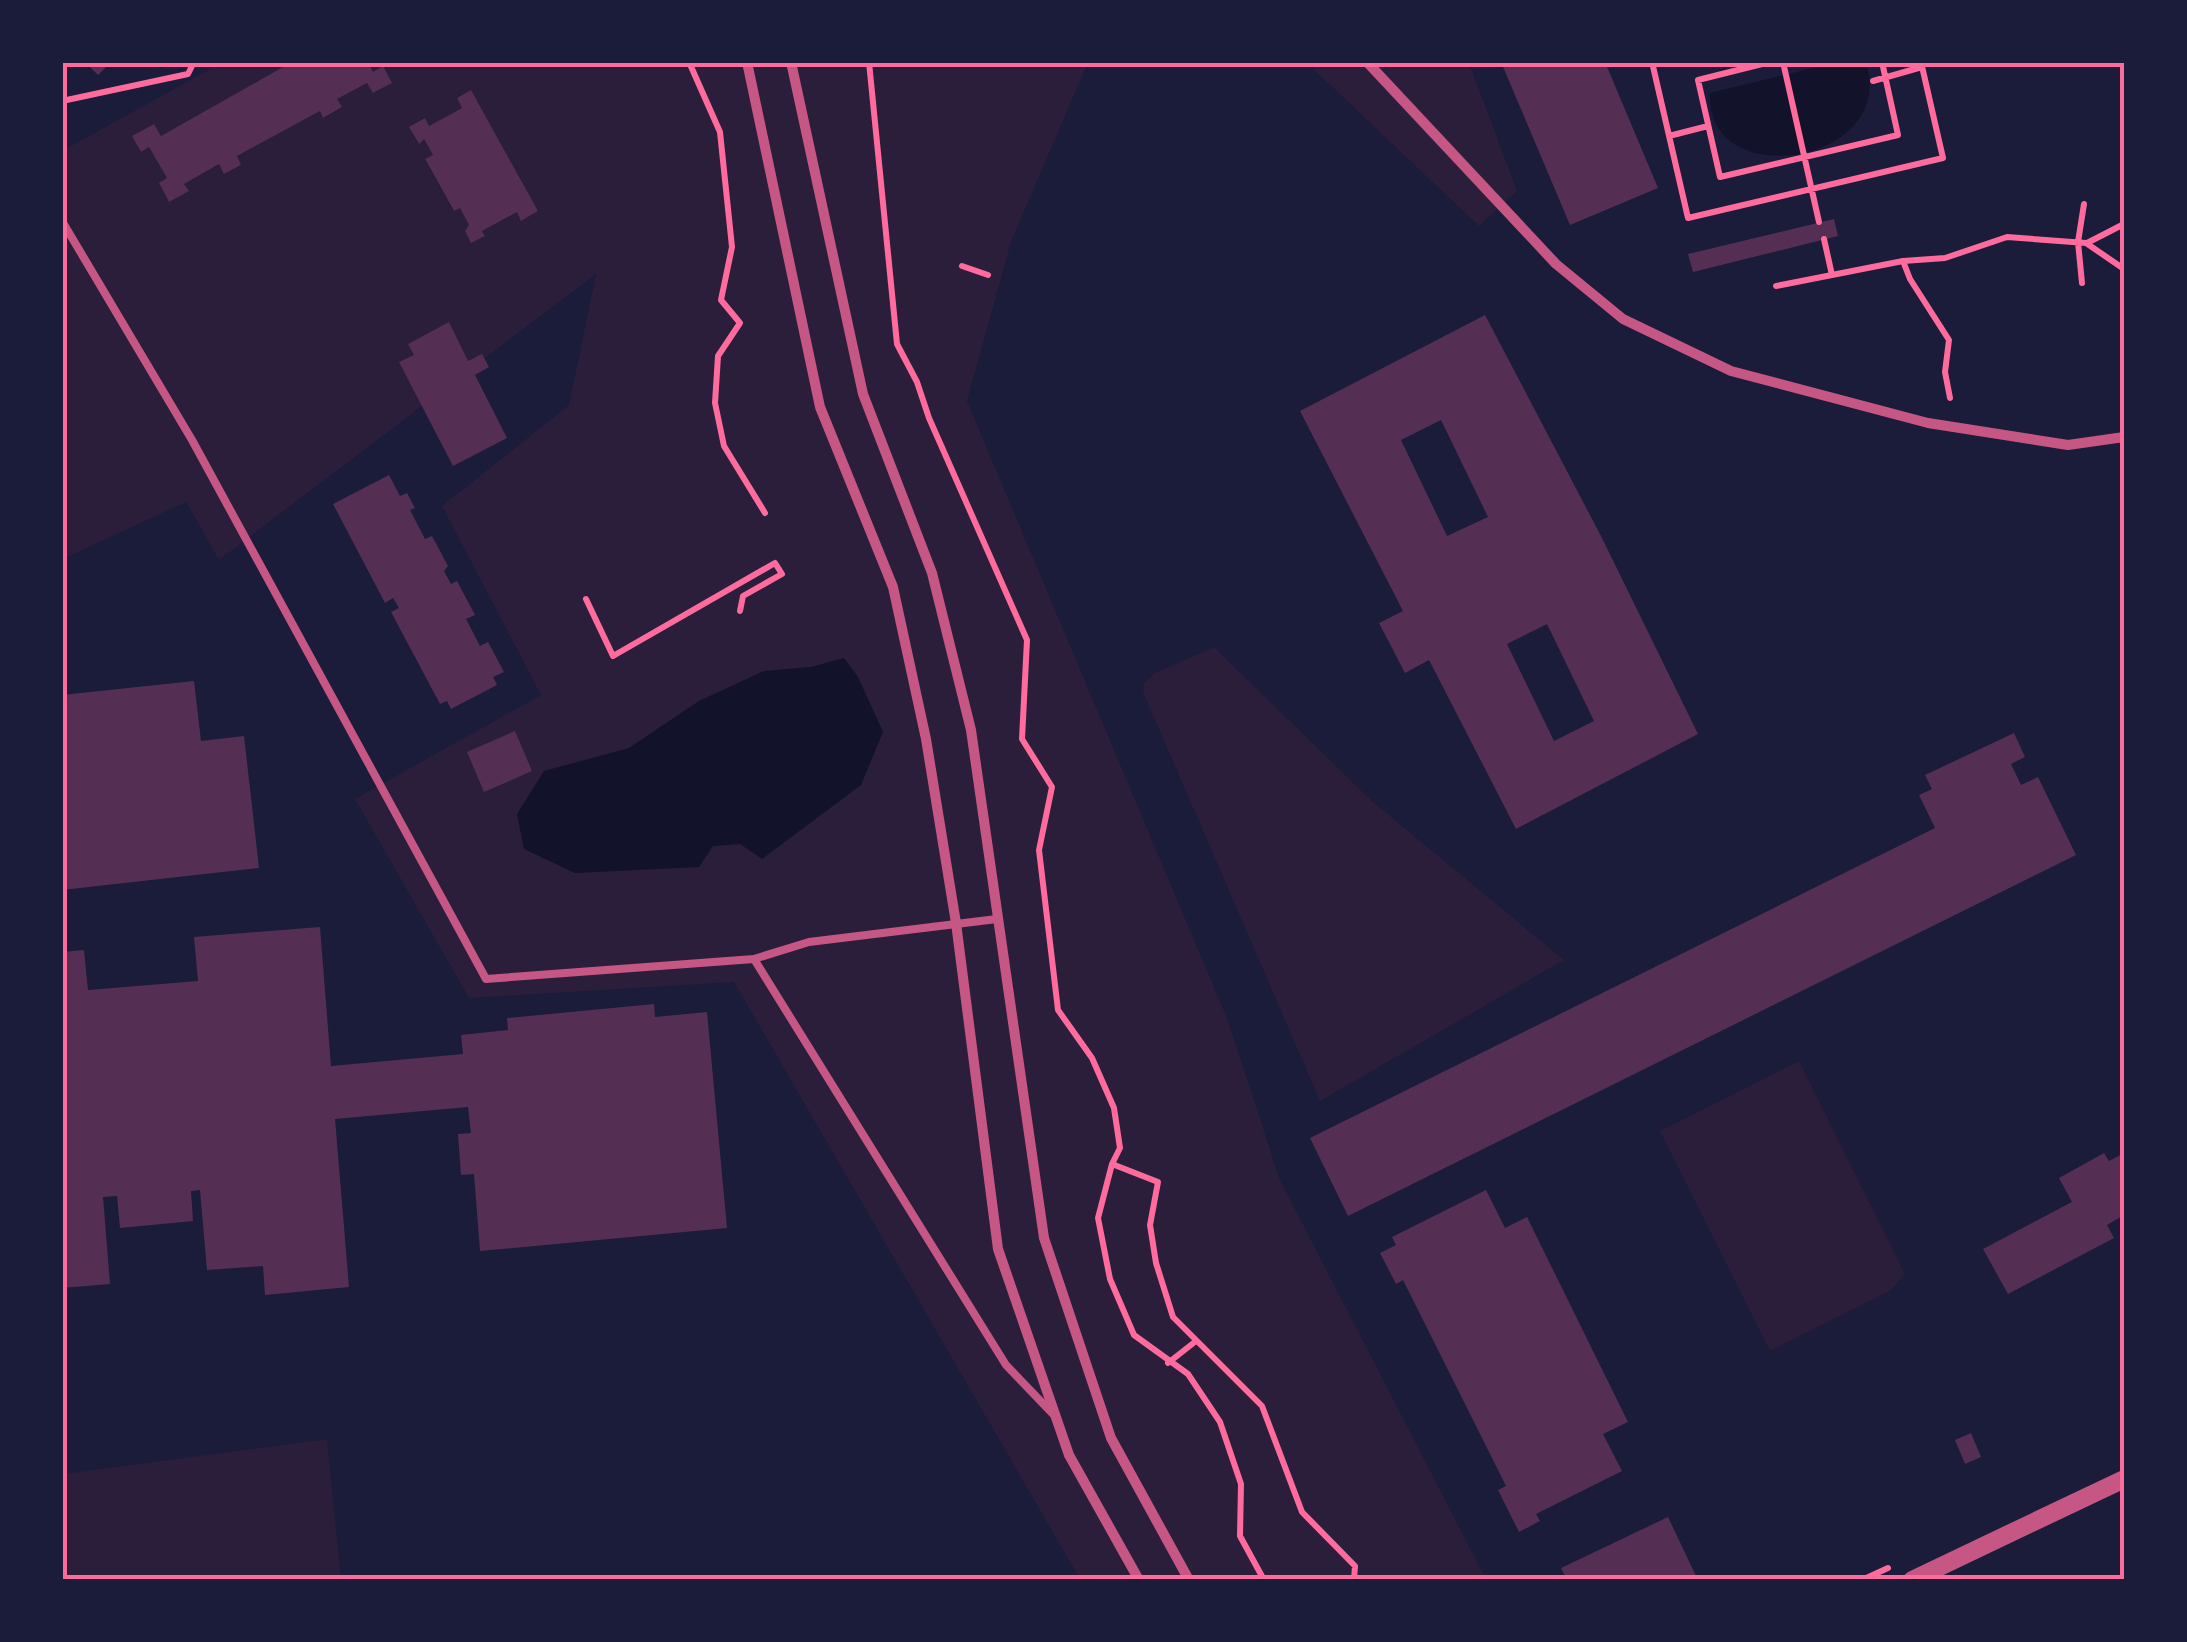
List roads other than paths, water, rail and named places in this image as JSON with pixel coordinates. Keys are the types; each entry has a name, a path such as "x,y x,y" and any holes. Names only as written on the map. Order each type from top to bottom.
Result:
{"street":[{"path":"747,62 820,407 892,587 926,739 956,923 998,1249 1068,1455 1140,1580"},
{"path":"791,62 863,394 932,572 971,730 1044,1238 1110,1438 1189,1580"},
{"path":"1366,62 1556,264 1623,319 1731,371 1928,423 2068,445 2124,437"},
{"path":"1912,1580 2124,1479"}],"lane":[{"path":"62,222 192,440 486,978 754,959 809,942 997,918"},
{"path":"754,959 1006,1365 1056,1417"}]}
